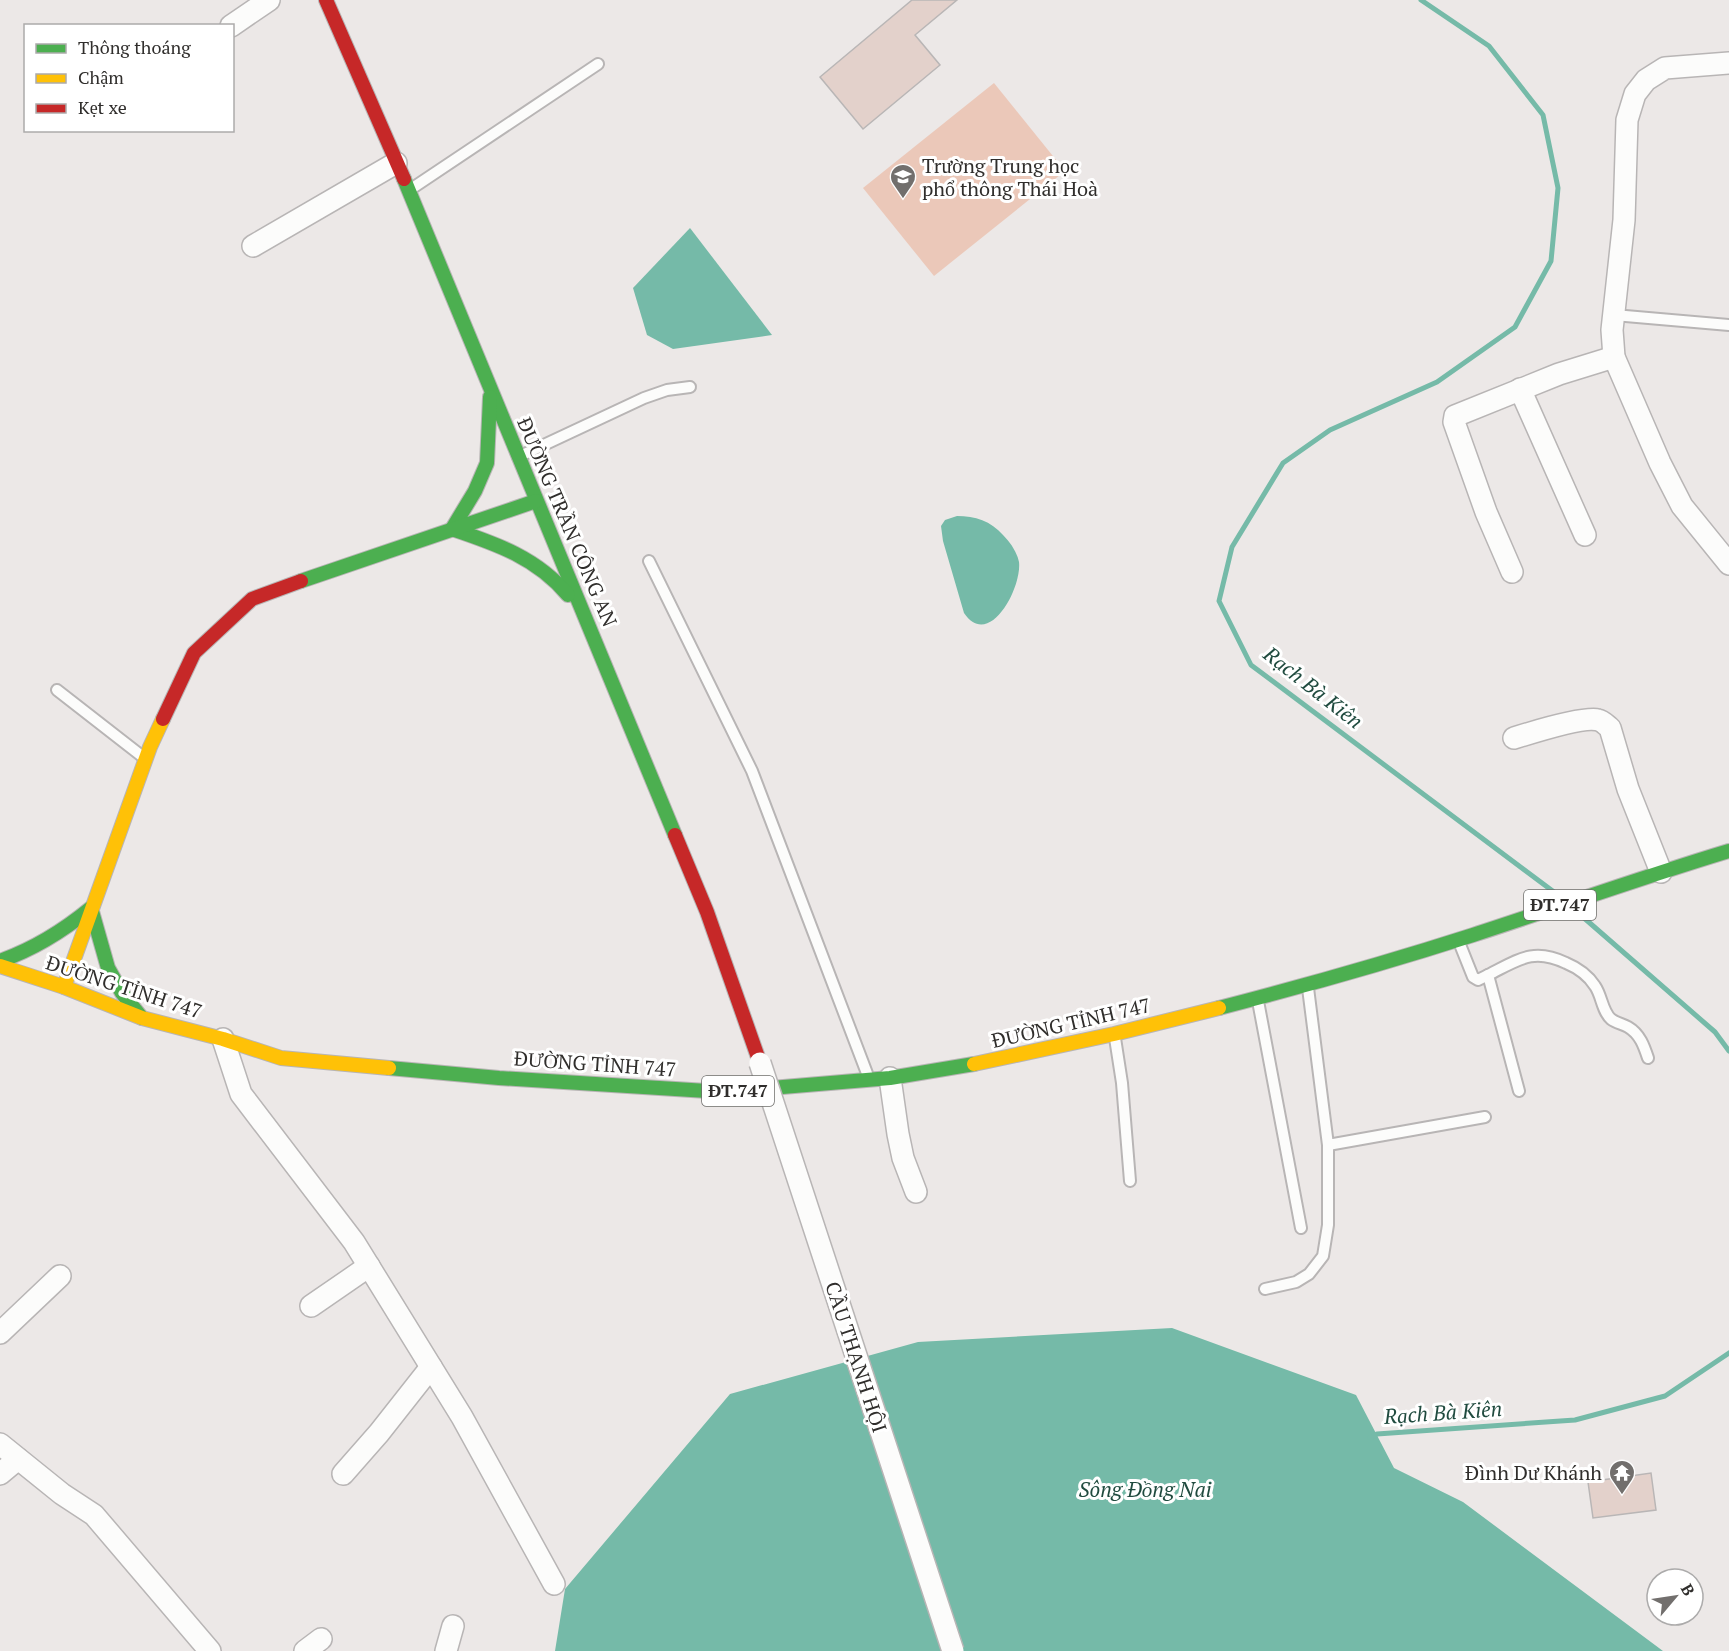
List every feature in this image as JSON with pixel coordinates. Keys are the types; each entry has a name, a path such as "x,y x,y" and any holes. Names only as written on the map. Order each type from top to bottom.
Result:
{"street":[{"path":"234,24 269,0"},
{"name":"ĐƯỜNG TRẦN CÔNG AN","path":"331,2 707,912 760,1063"},
{"path":"1729,63 1665,68 1646,80 1635,94 1627,120 1624,220 1612,330 1614,357 1660,463 1682,506 1729,564"},
{"path":"253,246 396,163"},
{"path":"1512,572 1486,512 1454,422 1455,416 1520,389 1614,357"},
{"path":"452,529 475,491 487,463 491,389"},
{"path":"1520,389 1585,535"},
{"path":"64,987 146,759 194,653 252,599 355,561 536,501"},
{"path":"452,529 498,544 536,563 559,582 585,616"},
{"path":"1514,738 1565,724 1595,719 1602,721 1610,728 1653,874"},
{"name":"ĐT.747","path":"1653,874 1729,851"},
{"name":"ĐƯỜNG TỈNH 747","path":"0,964 142,1018 223,1039 281,1058 499,1078 723,1092 890,1078 952,1069 1114,1034 1308,985 1473,935 1653,874"},
{"path":"0,964 57,936 91,908"},
{"path":"91,908 108,968 122,993 142,1018"},
{"path":"223,1039 241,1094 354,1242 462,1418 554,1584"},
{"name":"CẦU THẠNH HỘI","path":"760,1063 953,1651"},
{"path":"890,1078 902,1150 916,1192"},
{"path":"311,1306 369,1266"},
{"path":"0,1333 60,1276"},
{"path":"343,1474 431,1367"},
{"path":"0,1444 62,1494 94,1515 210,1651"},
{"path":"0,1474 18,1459"},
{"path":"446,1651 453,1626"}],"lane":[{"path":"410,190 598,64"},
{"path":"1614,315 1729,325"},
{"path":"518,457 644,398 667,390 690,387"},
{"path":"649,561 759,790 869,1079"},
{"path":"57,690 146,759"},
{"path":"1458,939 1473,977 1478,980 1521,959 1539,954 1552,956 1574,967 1591,979 1612,1020 1630,1028 1638,1035 1648,1058"},
{"path":"1488,975 1519,1091"},
{"path":"1265,1289 1296,1282 1309,1274 1323,1256 1328,1225 1328,1145 1308,985"},
{"path":"1257,998 1301,1228"},
{"path":"1114,1034 1122,1083 1130,1181"},
{"path":"1328,1145 1485,1117"}],"shaded area":[{"path":"994,83 1065,171 934,276 863,188"}],"water":[{"path":"690,228 772,335 673,349 647,335 633,288"},
{"path":"957,516 976,518 993,526 1011,544 1019,562 1019,573 1010,599 993,620 984,624 974,622 964,613 943,541 941,526 945,520"},
{"name":"Sông Đồng Nai","path":"1172,1328 1356,1395 1394,1468 1463,1502 1663,1651 555,1651 565,1589 730,1394 918,1342"}],"building":[{"path":"912,0 957,0 915,35 940,65 863,129 820,77"},
{"name":"Đình Dư Khánh","path":"1651,1473 1656,1510 1593,1518 1588,1482"}],"waterway":[{"name":"Rạch Bà Kiên","path":"1421,0 1489,46 1543,115 1558,188 1551,261 1515,327 1437,382 1330,430 1283,463 1232,547 1219,601 1251,665 1558,895"},
{"name":"Rạch Bà Kiên","path":"1576,911 1715,1032 1729,1051"},
{"name":"Rạch Bà Kiên","path":"1370,1438 1377,1434 1575,1420 1665,1396 1729,1353"}],"traffic: fast":[{"path":"404,179 675,835"},
{"path":"490,397 487,463 475,491 452,529 485,540 530,562 556,582 568,595"},
{"path":"301,581 536,501"},
{"path":"1219,1008 1441,945 1729,851"},
{"path":"0,961 48,939 91,908 108,968 122,993 142,1018"},
{"path":"389,1068 499,1078 723,1092 890,1078 974,1064"}],"traffic: slow":[{"path":"64,987 150,747 163,719"},
{"path":"0,966 64,987 142,1018 223,1039 281,1058 389,1068"},
{"path":"974,1064 1114,1034 1219,1008"}],"traffic: jam":[{"path":"326,0 404,179"},
{"path":"163,719 194,653 252,599 301,581"},
{"path":"675,835 707,912 760,1063"}],"place":[{"name":"Trường Trung học phổ thông Thái Hoà","path":"903,200"},
{"name":"Đình Dư Khánh","path":"1622,1496"}]}
